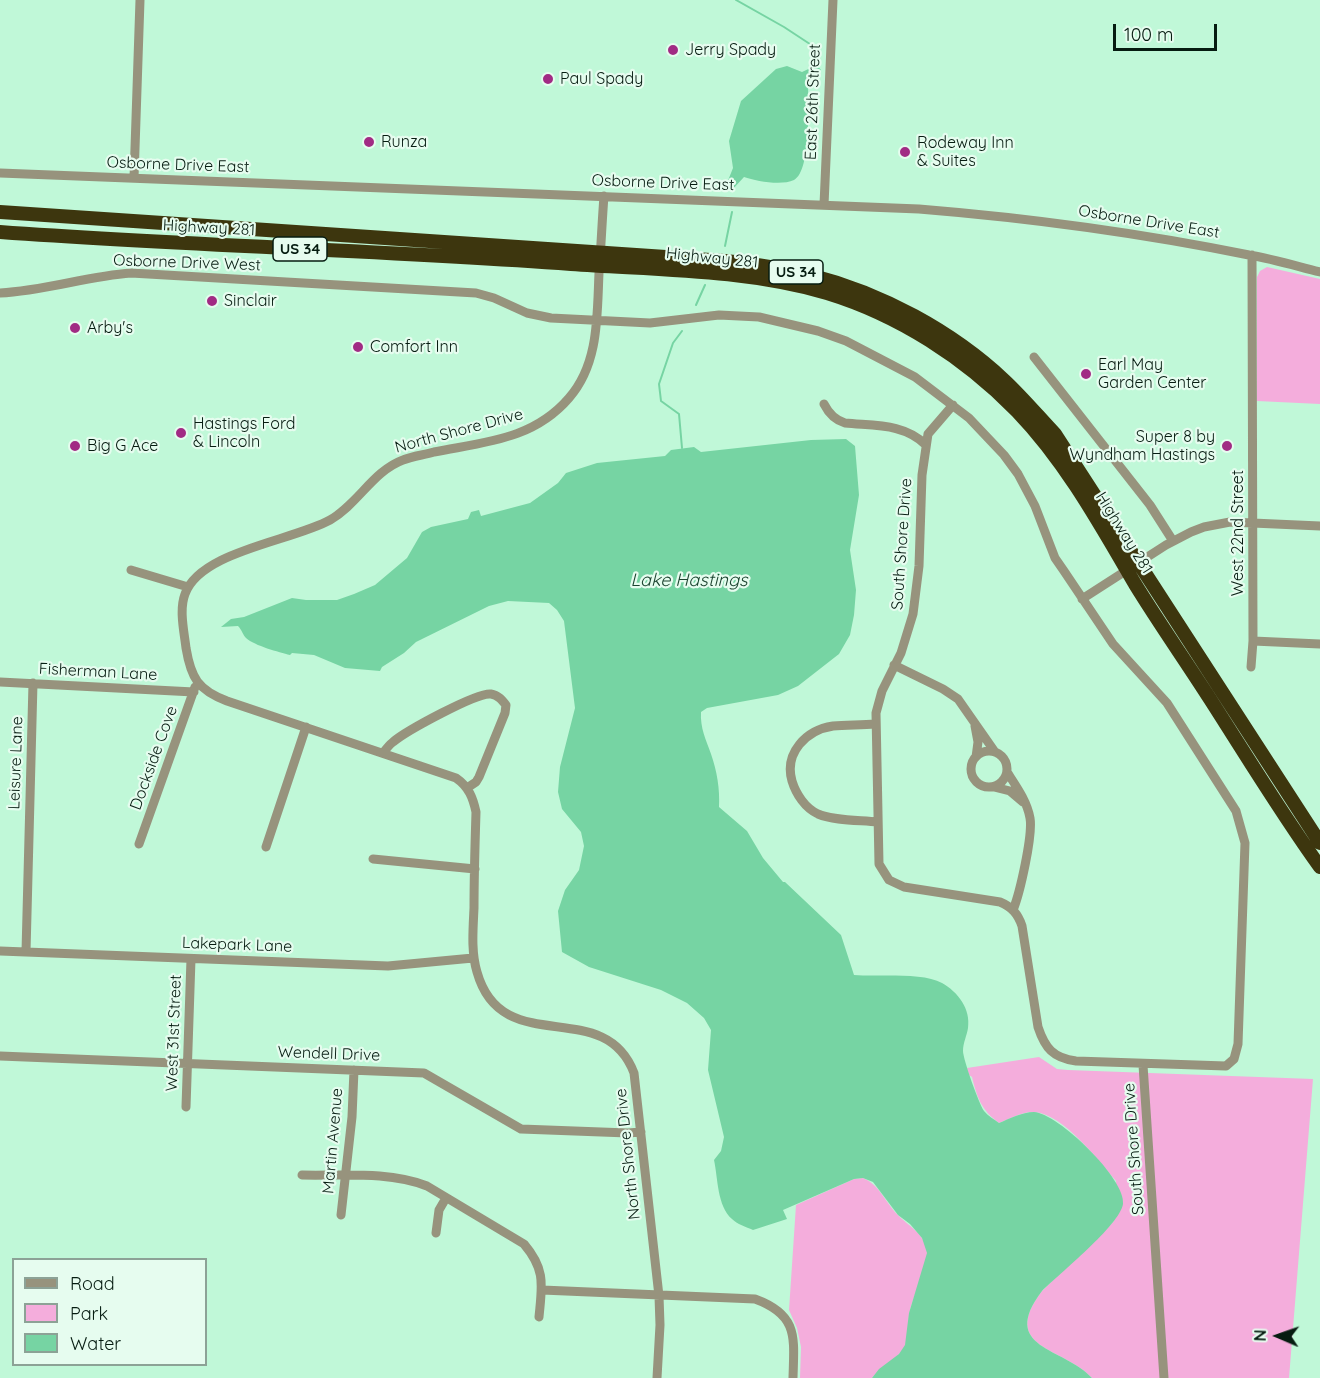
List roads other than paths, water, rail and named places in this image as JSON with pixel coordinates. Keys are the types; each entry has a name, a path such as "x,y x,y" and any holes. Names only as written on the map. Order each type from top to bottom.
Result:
{"highway":[{"name":"Highway 281","path":"0,212 162,221 600,259 730,274 776,282 825,293 858,304 915,332 977,374 1036,432 1133,567 1320,843"},
{"name":"Highway 281","path":"0,232 148,242 520,260 600,259"},
{"name":"Highway 281","path":"1133,567 1289,823 1320,867"}],"street":[{"path":"134,178 140,0"},
{"name":"East 26th Street","path":"824,205 833,0"},
{"name":"Osborne Drive East","path":"0,173 919,209 1032,219 1129,233 1252,255 1320,272"},
{"name":"North Shore Drive","path":"188,587 199,574 213,564 331,519 393,464 412,457 509,436 537,426 568,399 584,377 592,352 597,321 604,196"},
{"name":"West 22nd Street","path":"1251,667 1253,641 1252,255"},
{"name":"Osborne Drive West","path":"0,292 34,290 104,275 131,273 476,293 537,315 597,321 650,323 738,314 784,322 846,341 915,377 953,405 989,439 1018,474 1035,506 1055,558 1113,644 1167,703 1240,819 1245,843 1245,857 1237,1046 1234,1059 1226,1066 1143,1065"},
{"path":"1034,357 1150,505 1173,541"},
{"path":"824,404 837,421 902,429 919,438 926,445"},
{"name":"South Shore Drive","path":"953,405 928,434 922,475 919,566 913,614 901,653 879,700 875,724 879,864 889,880 904,887 1000,902 1019,916 1038,1027 1044,1043 1059,1058 1143,1065 1164,1378"},
{"path":"1082,599 1191,532 1218,524 1320,526"},
{"path":"131,570 188,587 184,595 182,614 188,657 196,687 306,728 456,778 467,788 479,777 505,713 506,705 492,694 471,698 392,742 383,753"},
{"path":"1253,641 1320,644"},
{"path":"894,666 950,692 958,699 975,726 1005,761 1007,772 1020,790 1030,820 1030,829 1020,895 1013,910"},
{"name":"Fisherman Lane","path":"0,682 196,687"},
{"name":"Leisure Lane","path":"26,952 33,683"},
{"name":"Dockside Cove","path":"139,844 196,687"},
{"path":"875,724 832,727 809,736 794,751 790,761 790,773 796,792 802,801 818,814 878,822"},
{"path":"975,726 978,742 976,757 971,769 973,778 983,786 1010,791 1025,804"},
{"path":"266,848 306,728"},
{"path":"976,757 986,752 995,752"},
{"path":"994,787 1002,782 1007,772"},
{"name":"North Shore Drive","path":"467,788 476,812 473,958 485,991 495,1004 514,1018 525,1022 596,1034 616,1044 634,1073 659,1296 657,1378"},
{"path":"373,859 475,869"},
{"name":"Lakepark Lane","path":"0,951 388,966 473,958"},
{"name":"West 31st Street","path":"186,1107 191,959"},
{"name":"Wendell Drive","path":"0,1056 424,1073 521,1129 641,1132"},
{"name":"Martin Avenue","path":"341,1215 352,1117 354,1070"},
{"path":"302,1174 398,1178 427,1186 524,1244 535,1258 541,1273 542,1290 538,1317"},
{"path":"436,1233 439,1209 446,1198"},
{"path":"542,1290 755,1299 782,1313 791,1329 794,1348 793,1378"}],"water":[{"path":"817,65 821,70 811,74 808,80 808,134 800,174 794,180 782,183 744,177 732,190 727,183 733,168 729,141 741,101 776,69 787,66 802,72"},
{"name":"Lake Hastings","path":"846,439 855,446 859,495 850,550 856,590 850,635 839,654 798,686 778,695 707,708 701,712 702,729 716,773 719,807 747,831 763,858 783,882 841,935 854,975 923,977 942,983 958,996 965,1008 968,1021 963,1048 964,1056 975,1091 986,1113 999,1123 1029,1112 1045,1115 1059,1123 1089,1149 1114,1180 1121,1193 1123,1204 1119,1213 1101,1236 1042,1291 1030,1310 1027,1325 1031,1336 1040,1345 1080,1368 1092,1378 872,1378 879,1369 899,1354 905,1345 909,1313 927,1253 922,1238 910,1224 898,1215 873,1182 863,1178 854,1179 783,1210 787,1219 753,1230 736,1222 727,1213 719,1191 714,1160 721,1151 724,1137 708,1070 711,1030 704,1018 687,1003 661,990 589,967 562,952 558,911 565,890 579,870 584,846 581,832 562,809 558,792 560,767 575,708 564,621 549,603 508,601 489,606 416,642 382,667 380,671 345,668 314,655 292,653 290,655 250,641 238,626 221,627 231,619 244,617 292,598 337,600 375,585 407,558 422,532 431,527 468,519 471,512 479,510 481,516 530,503 558,483 566,473 597,463 665,456 671,450 694,447 701,452 811,440"}],"waterway":[{"path":"736,0 819,50"},
{"path":"725,246 732,212"},
{"path":"696,305 705,285"},
{"path":"682,331 673,343 659,384 661,401 679,414 682,448"}],"place":[{"name":"Jerry Spady","path":"673,50"},
{"name":"Paul Spady","path":"548,79"},
{"name":"Runza","path":"369,142"},
{"name":"Rodeway Inn & Suites","path":"905,152"},
{"name":"Sinclair","path":"212,301"},
{"name":"Arby's","path":"75,328"},
{"name":"Comfort Inn","path":"358,347"},
{"name":"Earl May Garden Center","path":"1086,374"},
{"name":"Hastings Ford & Lincoln","path":"181,433"},
{"name":"Big G Ace","path":"75,446"},
{"name":"Super 8 by Wyndham Hastings","path":"1227,446"}]}
